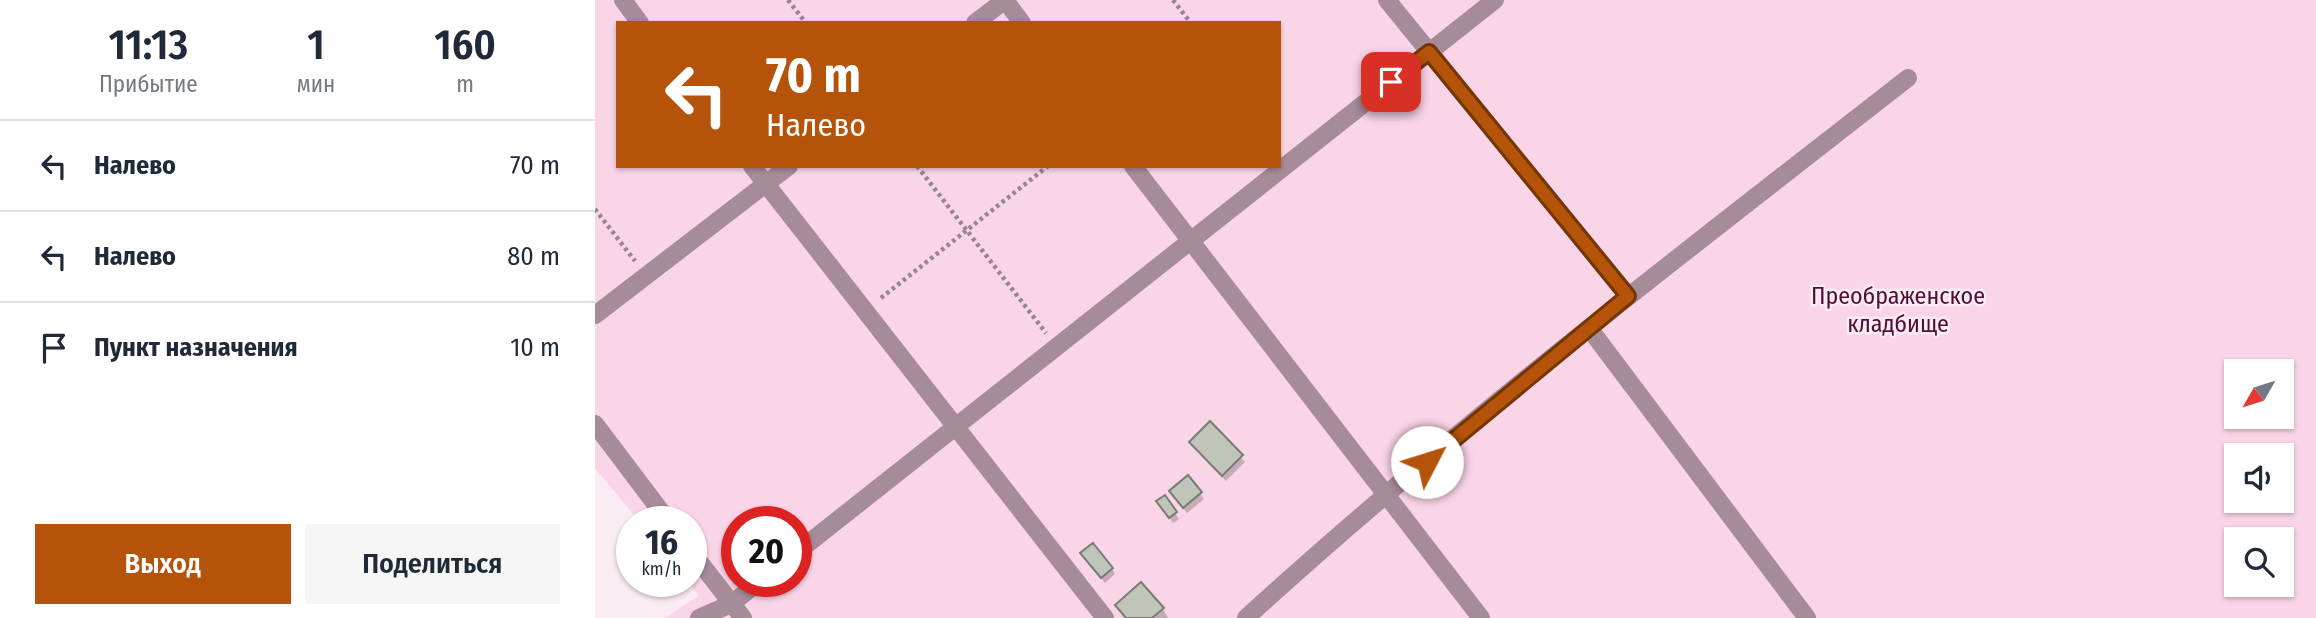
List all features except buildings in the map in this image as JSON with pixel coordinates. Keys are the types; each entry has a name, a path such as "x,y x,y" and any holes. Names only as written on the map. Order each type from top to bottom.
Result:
{"lane":[{"path":"623,0 639,21"},
{"path":"978,21 1005,0 1021,21"},
{"path":"1387,0 1628,296"},
{"path":"812,541 1495,0"},
{"path":"1246,618 1342,531 1628,296 1908,79"},
{"path":"753,168 1105,618"},
{"path":"595,315 786,168"},
{"path":"1135,168 1481,618"},
{"path":"1589,328 1807,618"},
{"path":"595,424 657,506"},
{"path":"707,572 737,611"},
{"path":"699,618 737,611 748,597"}],"path":[{"path":"788,0 804,21"},
{"path":"1173,0 1189,21"},
{"path":"919,168 1057,347"},
{"path":"865,311 1045,168"},
{"path":"595,209 647,276"}],"green space":[{"name":"Преображенское кладбище","path":"595,0 2316,0 2316,618 664,618 697,597 707,597 707,506 627,506 595,468"}],"route":[{"path":"1391,82 1429,52 1628,296 1427,462"}]}
